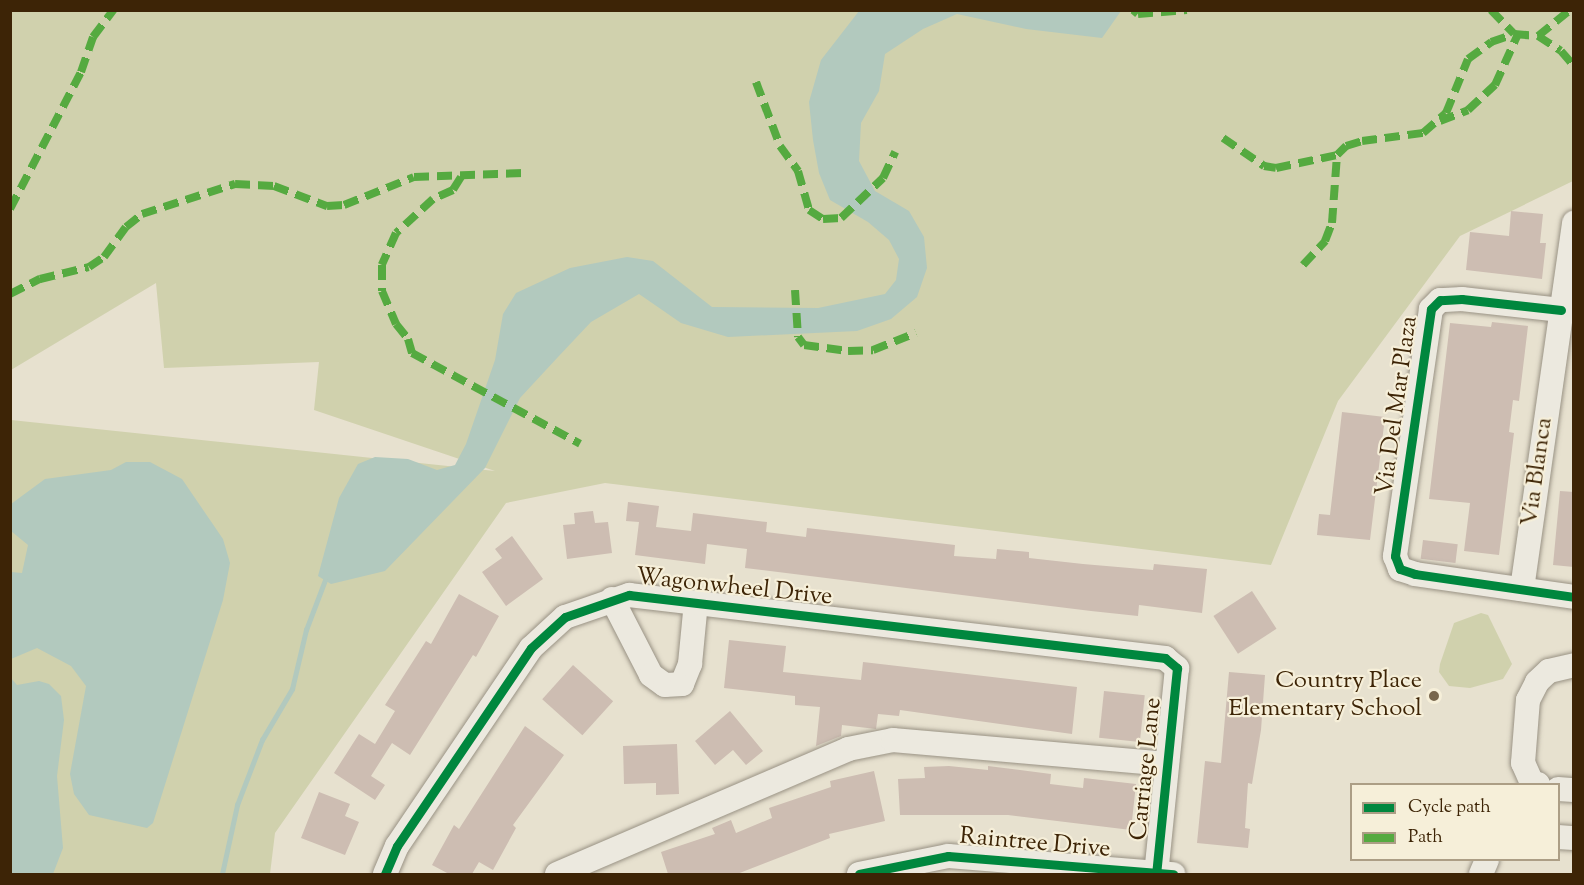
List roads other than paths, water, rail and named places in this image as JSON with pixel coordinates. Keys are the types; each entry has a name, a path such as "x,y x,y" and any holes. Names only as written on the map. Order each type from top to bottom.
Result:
{"street":[{"name":"Via Blanca","path":"1521,589 1564,356 1561,310 1574,223"},
{"name":"Via Del Mar Plaza","path":"1521,589 1415,574 1400,569 1395,556 1431,309 1440,300 1462,299 1561,310"},
{"path":"1521,589 1574,597"},
{"name":"Wagonwheel Drive","path":"385,874 398,846 531,648 566,617 612,599 629,595 1136,651 1165,658 1177,668"},
{"path":"612,599 651,675 665,685 682,684 686,674 696,602"},
{"path":"1532,783 1523,763 1528,700 1537,682 1549,670 1574,665"},
{"name":"Carriage Lane","path":"1162,874 1167,764 1177,668"},
{"path":"557,874 848,749 893,740 1167,764"},
{"name":"Raintree Drive","path":"859,874 947,865 1162,874"}],"waterway":[{"path":"222,874 237,805 262,740 292,689 306,630 325,580"}],"place":[{"name":"Country Place Elementary School","path":"1434,696"}]}
